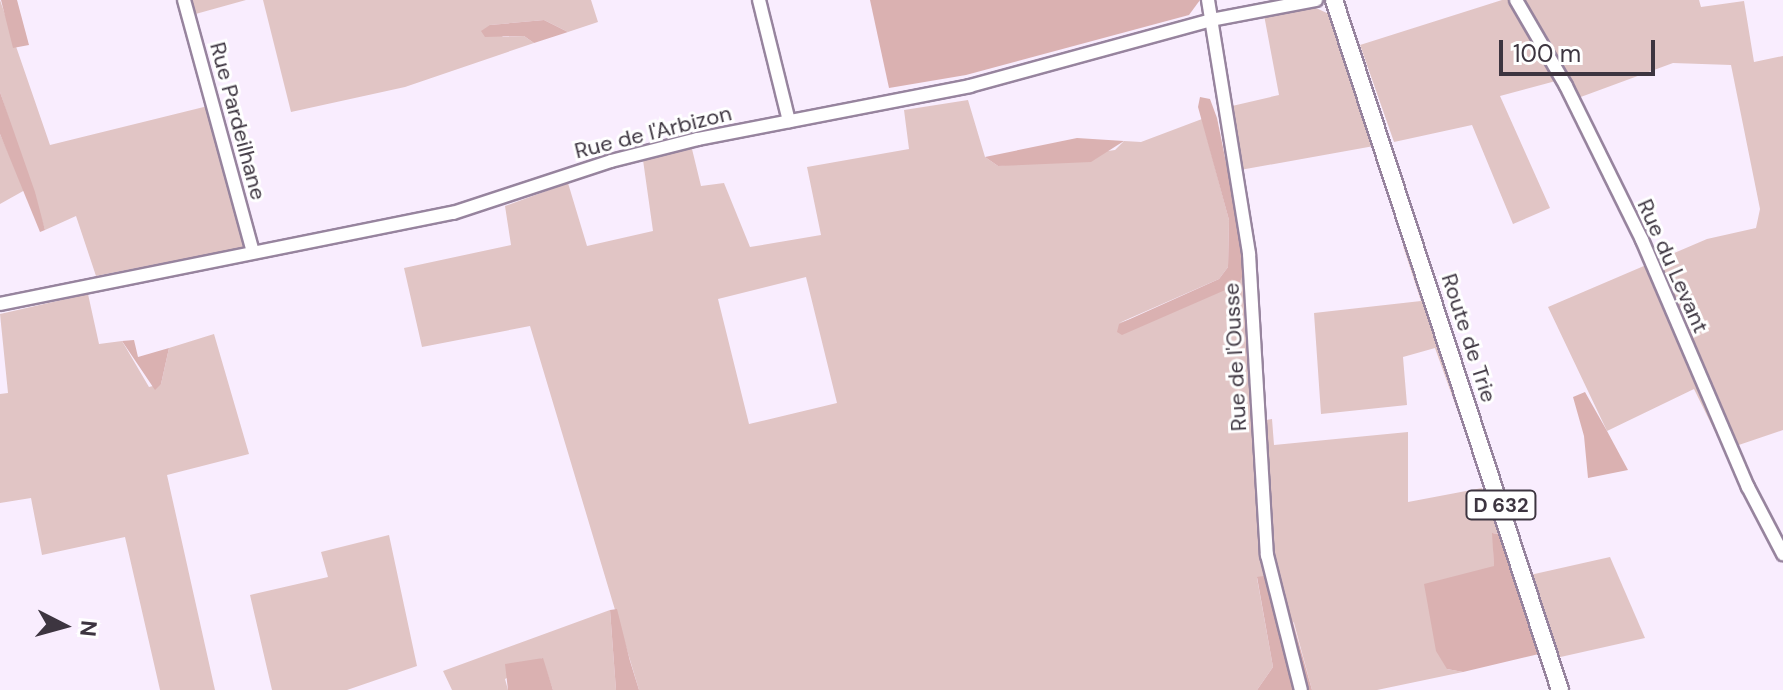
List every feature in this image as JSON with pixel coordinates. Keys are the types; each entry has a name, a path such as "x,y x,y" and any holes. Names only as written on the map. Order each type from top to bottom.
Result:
{"main road":[{"name":"Route de Trie","path":"1334,0 1560,690"}],"street":[{"name":"Rue Pardeilhane","path":"184,0 253,252"},
{"path":"759,0 789,121"},
{"name":"Rue de l'Ousse","path":"1208,0 1249,254 1264,534 1301,690"},
{"name":"Rue de l'Arbizon","path":"0,304 453,213 611,161 789,121 970,86 1211,20 1316,0"},
{"name":"Rue du Levant","path":"1516,0 1566,86 1642,240 1748,487 1783,554"}],"shaded area":[{"path":"0,0 50,145 216,104 254,245 96,276 76,216 45,230 0,92"},
{"path":"1,0 17,0 29,45 13,48"},
{"path":"188,0 246,0 192,15"},
{"path":"263,0 591,0 598,22 568,32 544,20 490,25 503,37 524,36 534,43 405,87 291,112"},
{"path":"870,0 1200,0 1189,15 966,75 889,88"},
{"path":"1502,0 1699,0 1701,7 1744,1 1754,62 1783,56 1783,430 1724,450 1694,389 1607,431 1548,307 1707,239 1756,228 1760,209 1731,65 1673,63 1578,98 1567,78 1500,96 1550,208 1513,224 1472,125 1394,142 1360,45"},
{"path":"1316,8 1329,14 1337,31 1374,146 1240,170 1232,106 1279,95 1264,15"},
{"path":"544,20 568,32 534,43 524,36 485,37 481,31 490,25"},
{"path":"0,92 35,192 45,230 40,232 0,134"},
{"path":"1200,97 1210,99 1217,118 1241,236 1243,275 1239,284 1122,335 1117,332 1119,324 1219,279 1228,267 1229,220 1198,107"},
{"path":"968,100 985,157 998,166 1115,150 1124,141 1141,142 1202,119 1229,220 1228,267 1219,279 1119,323 1239,284 1245,268 1255,267 1259,317 1248,318 1254,422 1272,419 1274,445 1408,432 1408,502 1482,488 1500,534 1493,533 1494,566 1447,669 1463,672 1377,690 1312,690 1294,623 1275,598 1268,575 1257,578 1273,667 1257,690 639,690 530,326 422,347 404,268 511,245 505,206 568,183 587,246 653,231 643,160 692,149 701,186 724,183 750,247 821,235 807,167 909,149 904,110","holes":["806,277 837,403 749,424 718,299"]},
{"path":"0,134 25,190 0,204"},
{"path":"1077,138 1124,141 1091,162 998,166 985,157"},
{"path":"1403,246 1409,246 1465,414 1459,415 1435,348 1403,357 1407,405 1321,414 1314,313 1421,301"},
{"path":"88,294 99,344 122,341 149,387 161,384 169,348 214,334 249,454 167,475 215,690 160,690 125,537 42,555 31,498 0,503 0,394 8,393 0,314"},
{"path":"134,340 138,357 169,348 161,384 155,390 122,341"},
{"path":"1585,392 1628,470 1588,478 1584,436 1573,397"},
{"path":"1492,533 1500,534 1539,654 1463,672 1447,669 1436,651 1424,584 1494,566"},
{"path":"389,535 417,666 347,690 272,690 250,595 328,577 321,552"},
{"path":"1610,557 1645,638 1556,658 1530,575"},
{"path":"1269,575 1275,598 1287,601 1312,690 1257,690 1273,667 1257,577"},
{"path":"617,609 639,690 616,690 610,610"},
{"path":"610,610 616,690 553,690 542,658 505,679 508,690 452,690 443,671"},
{"path":"543,658 553,690 508,690 505,664"}]}
